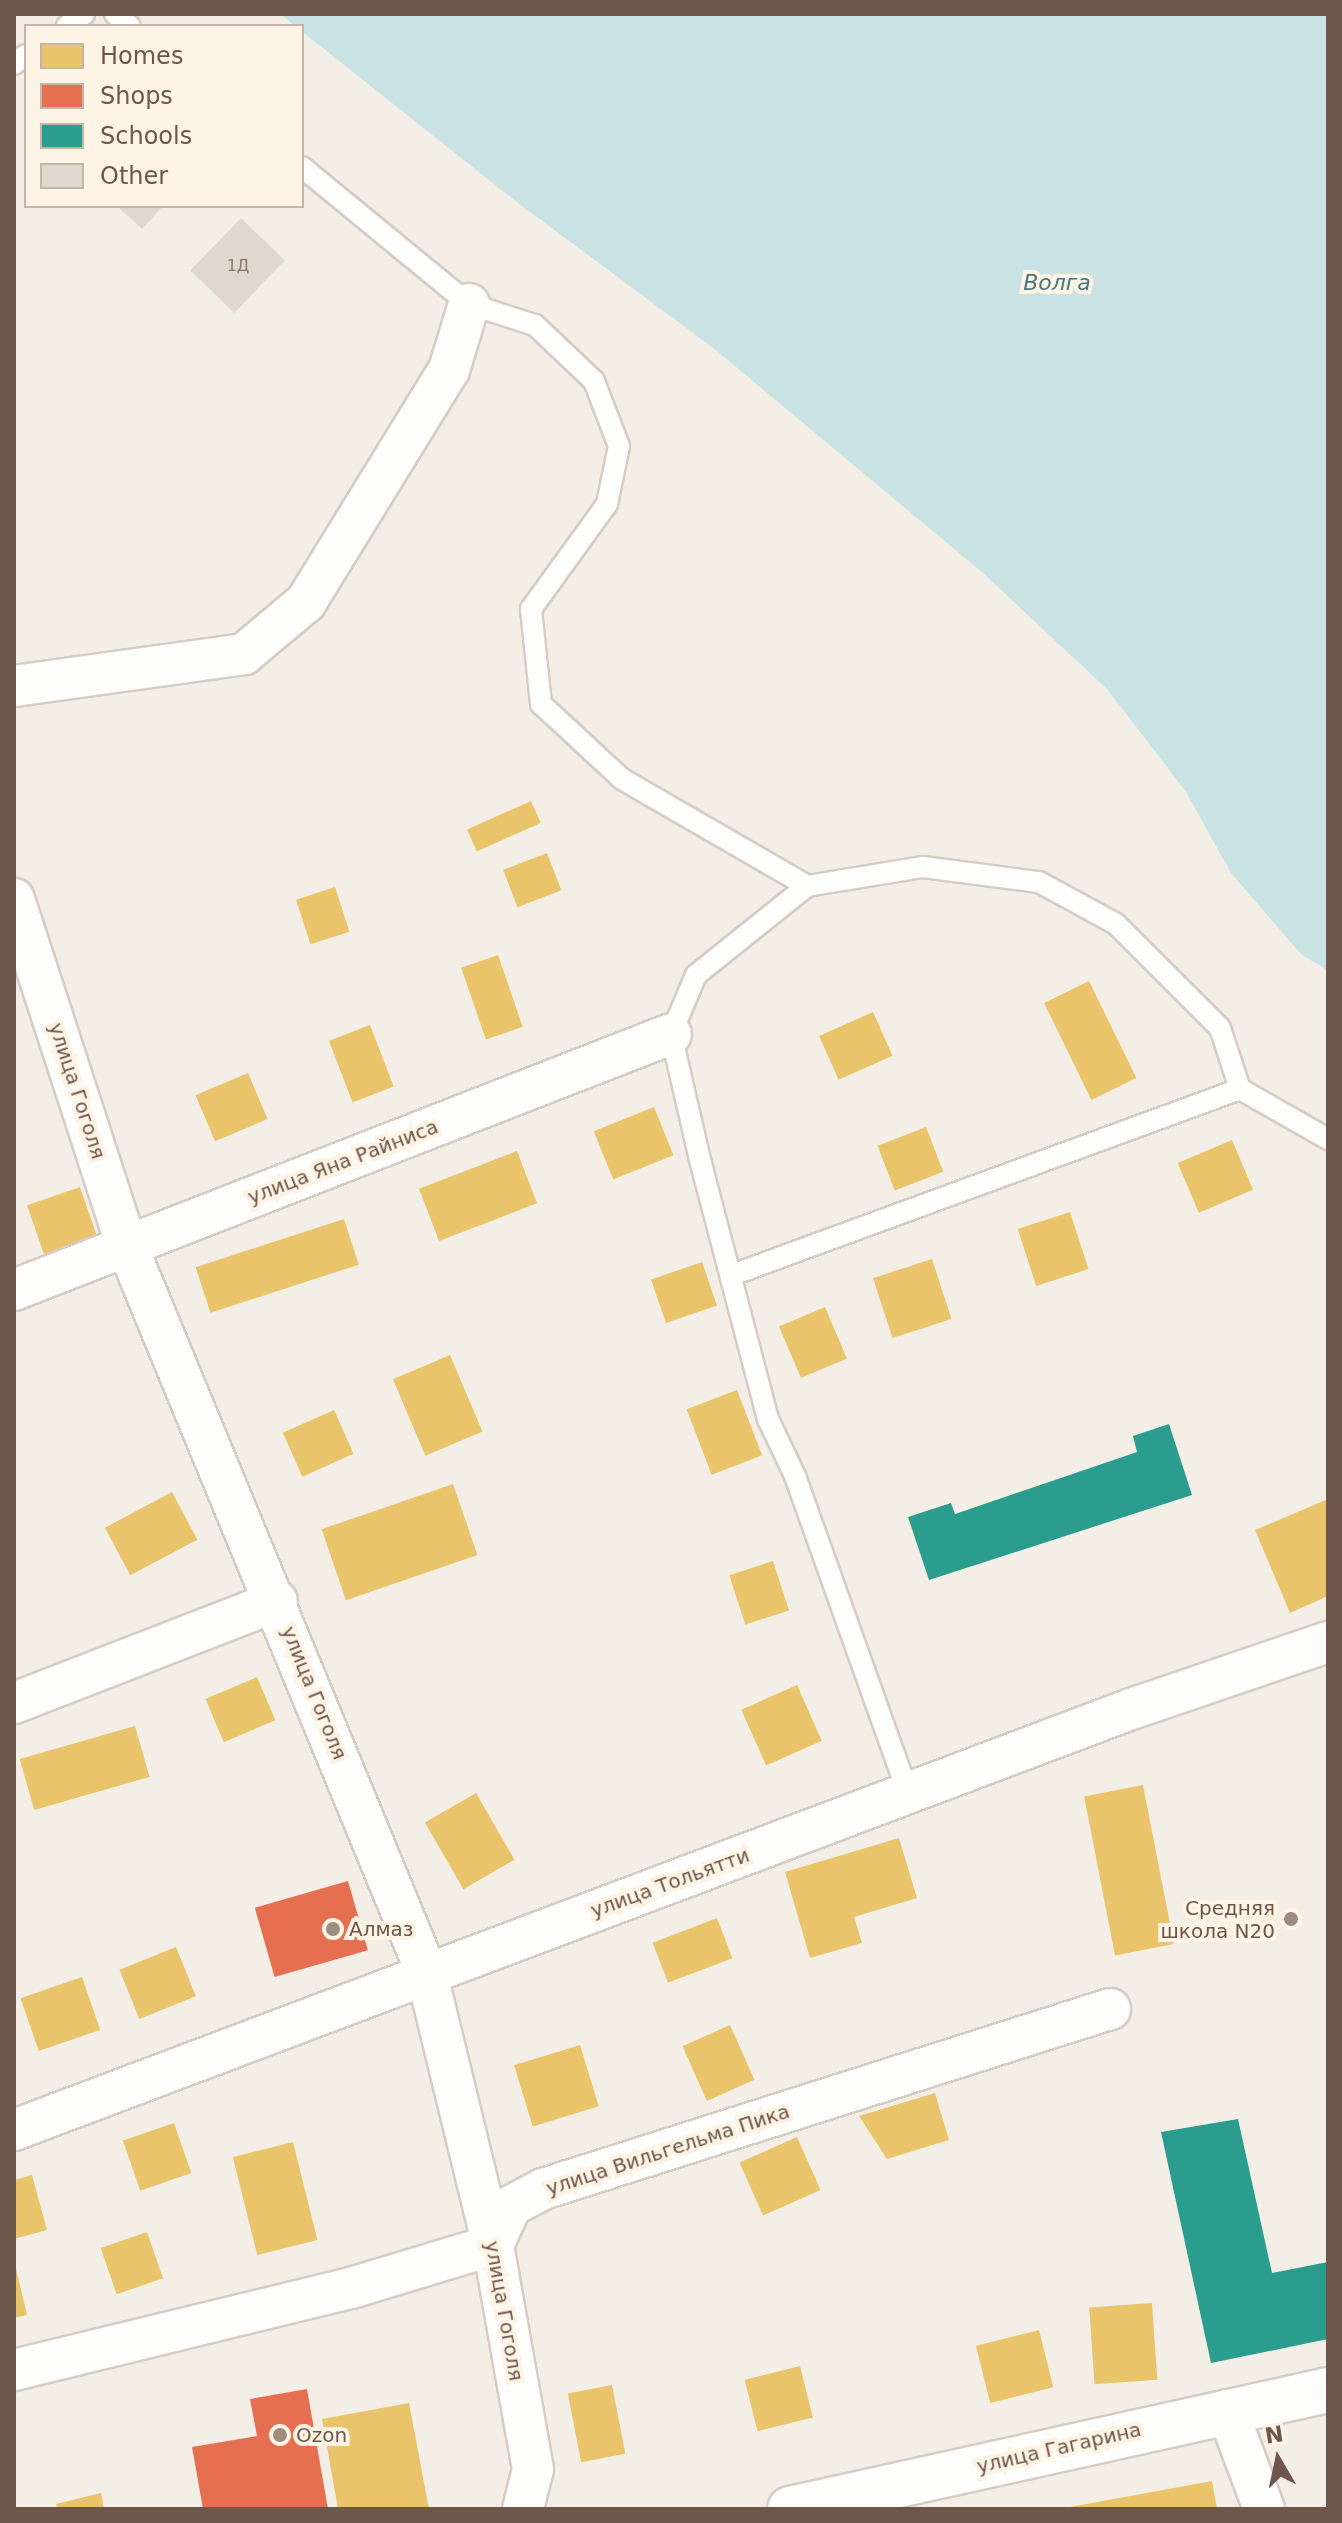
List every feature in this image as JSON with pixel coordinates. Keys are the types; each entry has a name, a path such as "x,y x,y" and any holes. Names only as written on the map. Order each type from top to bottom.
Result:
{"street":[{"path":"14,686 244,654 306,602 449,370 469,304"},
{"name":"улица Гоголя","path":"14,899 127,1246 277,1601 426,1971 493,2245 533,2469 523,2509"},
{"name":"улица Яна Райниса","path":"14,1290 671,1034"},
{"path":"14,1703 277,1601"},
{"name":"улица Тольятти","path":"14,2130 426,1971 909,1796 1134,1708 1328,1642"},
{"name":"улица Вильгельма Пика","path":"493,2245 511,2206 543,2189 1110,2009"},
{"path":"14,2370 351,2288 493,2245"},
{"name":"улица Гагарина","path":"790,2509 1328,2390"},
{"path":"1227,2410 1264,2509"}],"lane":[{"path":"304,169 469,304 535,325 594,381 619,446 607,504 531,609 541,704 622,779 807,886"},
{"path":"909,1796 796,1478 768,1419 671,1034 696,975 807,886 923,867 1039,882 1116,924 1220,1028 1240,1089 1328,1139"},
{"path":"732,1275 1240,1089"}],"water":[{"name":"Волга","path":"280,14 1328,14 1328,971 1301,954 1231,873 1186,792 1108,690 983,573 712,347 518,203 304,33 304,24 293,24"}],"building: Homes":[{"path":"531,801 541,823 477,851 467,829"},
{"path":"547,853 561,890 517,907 503,870"},
{"path":"335,887 350,932 311,944 296,900"},
{"path":"498,955 523,1027 486,1040 461,968"},
{"path":"1089,981 1136,1078 1091,1100 1044,1003"},
{"path":"873,1012 893,1056 839,1080 819,1036"},
{"path":"370,1025 394,1087 353,1102 329,1041"},
{"path":"248,1073 268,1119 215,1141 196,1095"},
{"path":"654,1107 673,1155 613,1180 594,1131"},
{"path":"926,1127 943,1172 895,1190 877,1146"},
{"path":"1232,1140 1253,1190 1199,1213 1178,1163"},
{"path":"517,1151 537,1203 439,1241 419,1189"},
{"path":"80,1187 98,1238 45,1256 27,1205"},
{"path":"1070,1212 1089,1269 1036,1286 1018,1229"},
{"path":"344,1219 359,1265 210,1313 196,1267"},
{"path":"932,1259 951,1319 893,1338 873,1278"},
{"path":"702,1262 717,1305 666,1323 651,1280"},
{"path":"825,1307 847,1359 801,1378 779,1327"},
{"path":"450,1355 482,1431 425,1456 393,1379"},
{"path":"737,1390 762,1455 712,1475 687,1409"},
{"path":"334,1410 354,1454 302,1477 283,1433"},
{"path":"453,1484 477,1555 346,1600 322,1529"},
{"path":"172,1492 197,1540 130,1575 105,1528"},
{"path":"1328,1499 1328,1596 1290,1613 1255,1530"},
{"path":"773,1561 789,1610 745,1625 729,1575"},
{"path":"257,1677 275,1720 224,1742 205,1699"},
{"path":"797,1685 822,1741 766,1766 741,1710"},
{"path":"135,1726 150,1777 34,1810 20,1759"},
{"path":"1143,1785 1174,1944 1115,1955 1084,1796"},
{"path":"476,1793 514,1860 463,1889 425,1822"},
{"path":"899,1838 917,1898 854,1917 862,1943 810,1958 785,1872"},
{"path":"717,1918 732,1958 668,1983 653,1943"},
{"path":"176,1947 196,1996 139,2019 119,1970"},
{"path":"82,1977 100,2030 39,2051 21,1998"},
{"path":"730,2025 754,2080 707,2101 682,2046"},
{"path":"580,2045 599,2106 533,2126 514,2065"},
{"path":"935,2093 949,2140 887,2159 859,2116"},
{"path":"174,2123 191,2173 140,2191 123,2141"},
{"path":"797,2137 821,2190 763,2216 739,2163"},
{"path":"293,2142 317,2240 257,2255 233,2157"},
{"path":"32,2175 47,2230 14,2239 14,2180"},
{"path":"147,2232 163,2278 117,2294 101,2248"},
{"path":"14,2265 27,2315 14,2318"},
{"path":"1152,2303 1157,2380 1095,2384 1089,2307"},
{"path":"1039,2330 1053,2387 990,2403 976,2346"},
{"path":"800,2366 813,2417 758,2431 745,2380"},
{"path":"612,2385 625,2454 581,2462 568,2394"},
{"path":"409,2403 429,2509 338,2509 322,2419"},
{"path":"1212,2481 1217,2509 1070,2507"},
{"path":"101,2493 104,2509 57,2509 56,2504"}],"building: Shops":[{"path":"348,1881 368,1950 275,1977 255,1908"},
{"path":"307,2389 328,2509 203,2509 192,2447 257,2436 250,2399"}],"building: Schools":[{"path":"1169,1424 1192,1495 929,1580 908,1517 951,1503 955,1514 1137,1452 1133,1436"},
{"path":"1238,2119 1272,2273 1328,2262 1328,2339 1211,2363 1161,2132"}],"building: Other":[{"path":"119,208 161,208 142,229"},
{"path":"241,218 285,260 234,313 190,271"}],"place":[{"name":"Средняя школа N20","path":"1291,1919"},
{"name":"Алмаз","path":"333,1929"},
{"name":"Ozon","path":"280,2435"}]}
